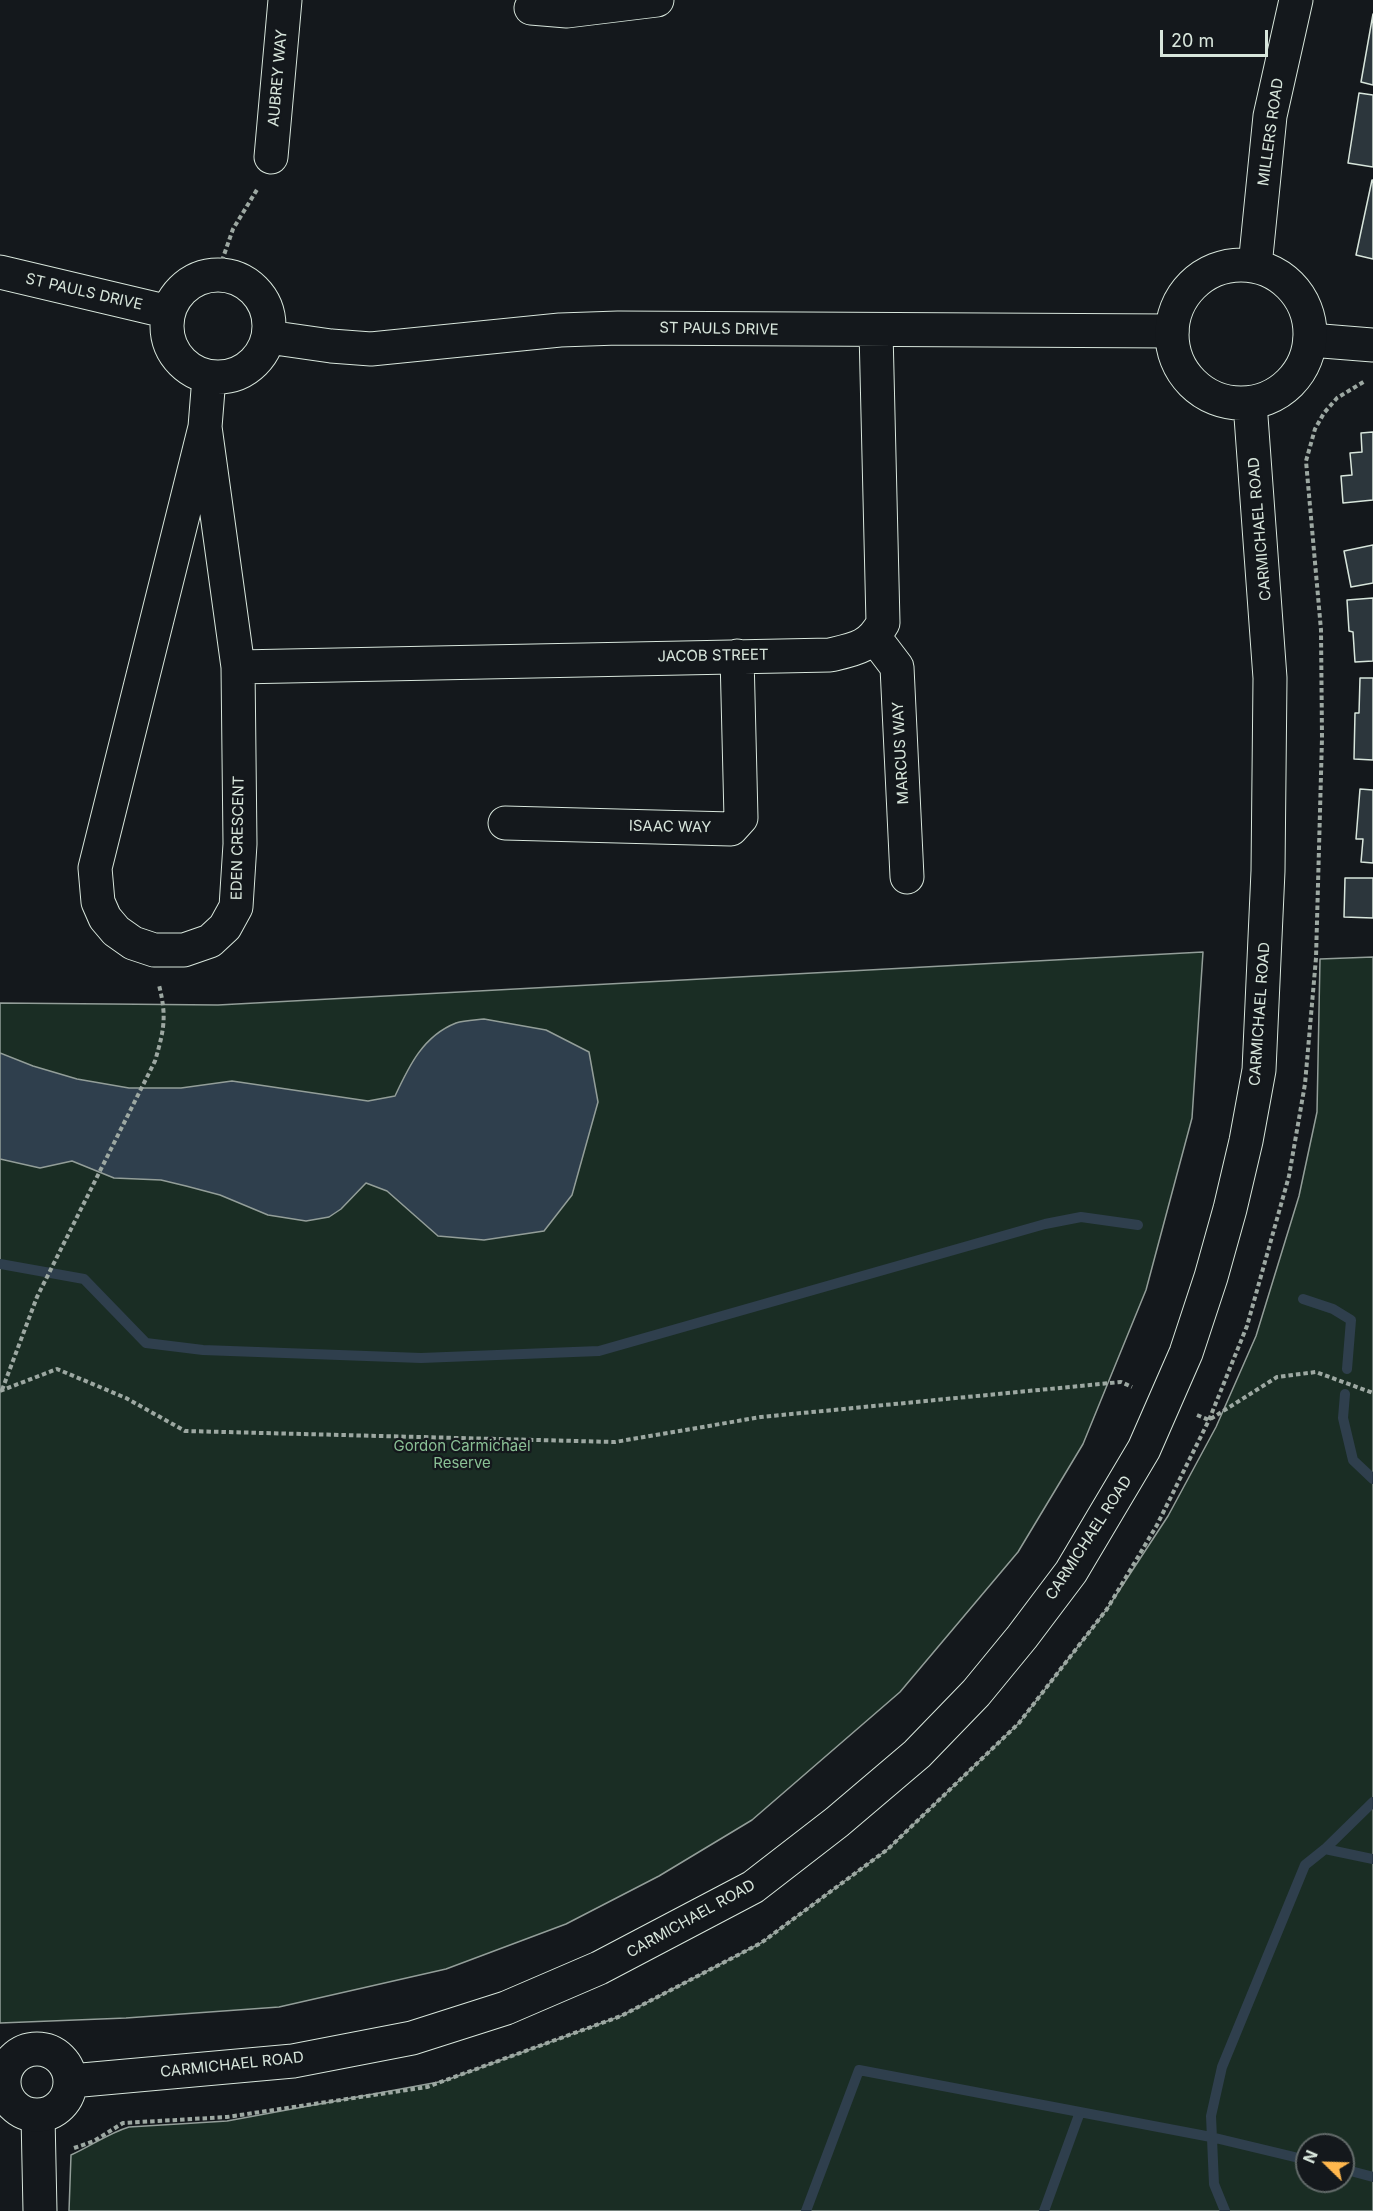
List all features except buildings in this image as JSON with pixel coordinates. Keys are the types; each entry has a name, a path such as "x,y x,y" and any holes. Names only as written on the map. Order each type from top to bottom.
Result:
{"street":[{"name":"AUBREY WAY","path":"272,157 285,0"},
{"path":"531,8 567,11 657,0"},
{"name":"MILLERS ROAD","path":"1255,266 1270,116 1296,0"},
{"path":"1238,264 1255,266 1273,272 1289,283 1301,298 1308,316 1310,340 1306,359 1293,380 1274,395 1250,403 1230,403 1211,397 1194,386 1182,370 1174,351 1172,332 1174,314 1181,299 1192,285 1205,274 1221,267 1238,264"},
{"name":"ST PAULS DRIVE","path":"0,272 169,312"},
{"path":"217,275 232,277 246,283 258,293 269,322 268,338 253,364 240,373 225,377 209,377 193,371 180,361 170,346 167,329 169,312 175,297 187,286 201,278 217,275"},
{"name":"ST PAULS DRIVE","path":"268,338 371,349 560,330 618,328 1172,332"},
{"path":"875,638 884,623 876,331"},
{"path":"1310,340 1373,345"},
{"name":"EDEN CRESCENT","path":"206,428 238,667 240,844 236,908 225,927 210,941 183,950 154,950 133,943 116,931 105,918 98,902 95,868 206,428 209,377"},
{"name":"CARMICHAEL ROAD","path":"70,2080 293,2061 412,2037 506,2008 628,1953 753,1887 837,1822 917,1754 976,1693 1071,1572 1144,1449 1186,1353 1230,1209 1246,1141 1258,1070 1268,871 1270,678 1250,403"},
{"name":"JACOB STREET","path":"238,667 830,655 854,650 875,638"},
{"name":"MARCUS WAY","path":"875,638 897,667 907,877"},
{"name":"ISAAC WAY","path":"505,823 731,829 741,818 737,656"},
{"path":"43,2049 57,2055 67,2066 70,2080 69,2094 61,2105 51,2113 38,2116 21,2112 9,2100 2,2084 6,2069 15,2057 28,2050 43,2049"},
{"path":"38,2116 40,2211"}],"path":[{"path":"217,275 233,229 252,200 272,157"},
{"path":"74,2148 94,2141 123,2123 227,2117 427,2087 621,2016 761,1943 888,1850 1019,1723 1107,1609 1157,1526 1209,1420 1247,1326 1289,1176 1305,1084 1316,958 1322,738 1321,630 1306,461 1315,429 1336,398 1350,388 1373,379"},
{"path":"1,1390 37,1298 155,1061"},
{"path":"1,1390 57,1369 126,1398 185,1431 615,1442 761,1417 1121,1382"},
{"path":"1209,1420 1276,1377 1316,1372 1373,1393"}],"green space":[{"name":"Gordon Carmichael Reserve","path":"1203,952 1192,1118 1146,1290 1083,1444 1018,1552 900,1692 752,1820 659,1876 566,1924 446,1969 279,2007 126,2018 0,2023 0,1003 218,1005"},
{"path":"1373,957 1373,2211 69,2211 71,2155 107,2136 129,2127 227,2121 444,2081 621,2016 761,1943 888,1849 1019,1723 1107,1609 1168,1516 1216,1427 1256,1336 1299,1196 1317,1112 1320,959"}],"water":[{"path":"484,1019 546,1030 589,1052 598,1102 572,1195 544,1231 484,1240 438,1236 387,1191 366,1183 341,1209 329,1217 306,1221 268,1215 220,1195 161,1180 114,1178 72,1161 40,1168 0,1159 0,1053 77,1079 129,1088 181,1088 232,1081 368,1101 395,1096 418,1053 444,1029 456,1023"}],"waterway":[{"path":"0,1264 84,1279 146,1343 203,1350 421,1358 599,1351 1045,1224 1081,1217 1138,1225"},
{"path":"1303,1299 1333,1309 1351,1320 1347,1369"},
{"path":"1345,1394 1343,1418 1353,1460 1373,1479"},
{"path":"1225,2211 1214,2184 1211,2116 1222,2067 1305,1865 1325,1849 1373,1802"},
{"path":"1325,1849 1373,1859"},
{"path":"806,2211 859,2070 1211,2137 1295,2157"},
{"path":"1044,2211 1080,2112"},
{"path":"1355,2172 1373,2177"}]}
